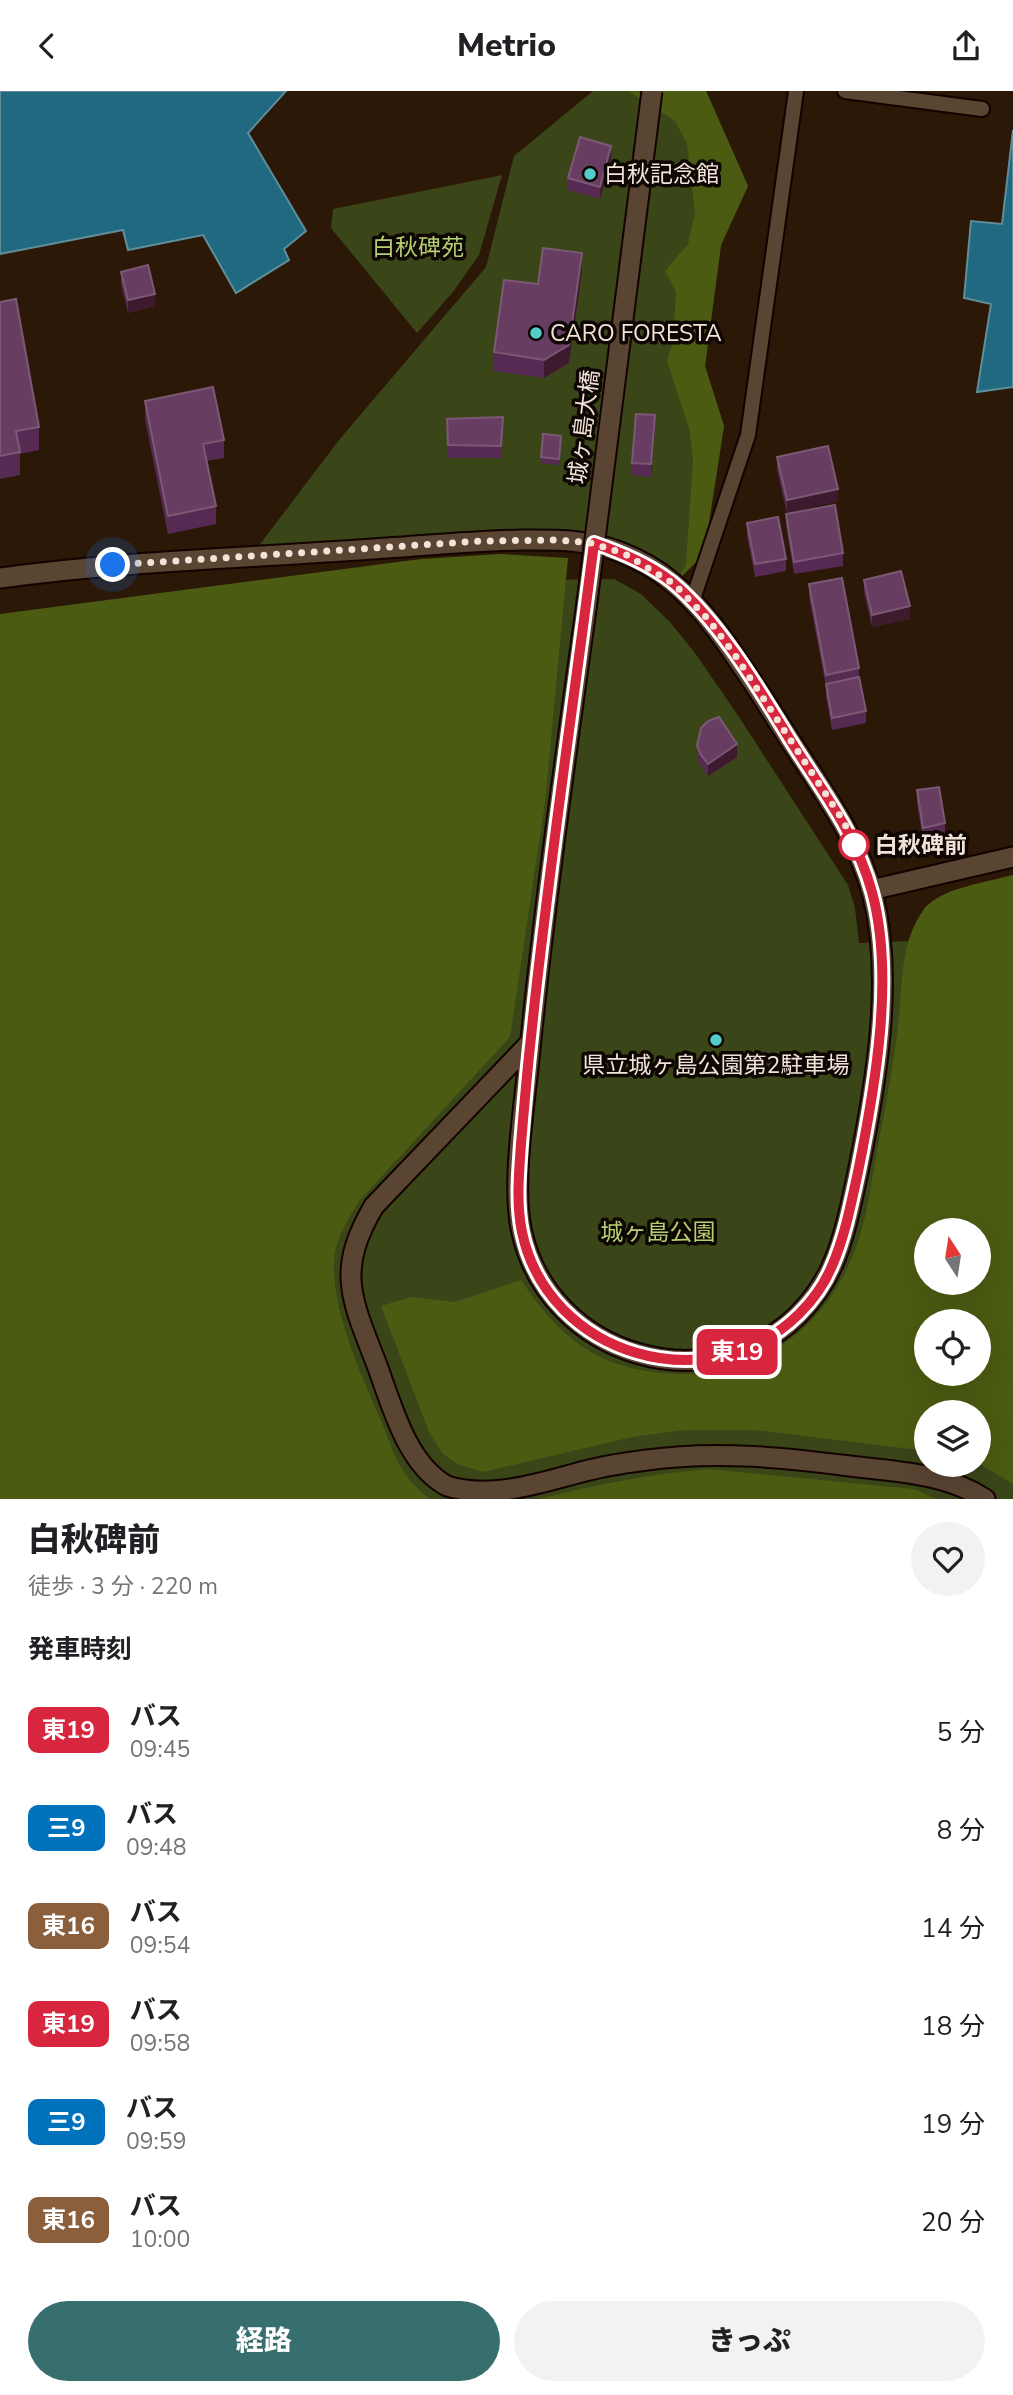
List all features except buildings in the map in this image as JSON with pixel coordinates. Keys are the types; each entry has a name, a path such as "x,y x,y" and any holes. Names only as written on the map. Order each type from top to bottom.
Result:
{"street":[{"name":"城ヶ島大橋","path":"0,578 64,569 162,562 482,541 558,540 592,543 625,554 674,584 735,655 838,813 862,862 871,890 880,936 880,1021 866,1131 842,1241 831,1270 816,1293 799,1314 774,1334 736,1353 697,1360 666,1359 613,1346 589,1332 549,1292 527,1251 519,1217 519,1166 530,1043 586,602 652,91"},
{"path":"871,890 1013,857"},
{"path":"530,1043 374,1206 360,1231 353,1252 350,1273 352,1297 406,1438 422,1465 449,1487 487,1496 525,1489 596,1468 650,1459 711,1455 761,1457 917,1473 960,1486 985,1499"}],"lane":[{"path":"692,602 748,435 796,91"},
{"path":"845,91 982,109"}],"green space":[{"path":"593,91 706,91 748,186 721,245 705,366 724,426 704,554 674,584 592,543 251,556 339,440 486,267 514,156"},
{"path":"628,91 706,91 748,186 721,245 705,366 724,426 704,554 674,584 686,565 693,459 689,428 667,361 673,342 676,292 665,271 688,244 695,213 687,144 675,121"},
{"name":"白秋碑苑","path":"502,175 479,255 453,292 417,333 331,228 333,209"},
{"path":"500,554 568,558 545,803 510,1037 360,1200 340,1235 334,1268 340,1313 347,1337 394,1455 410,1480 430,1499 0,1499 0,614 421,559"},
{"name":"城ヶ島公園","path":"614,579 641,594 670,622 737,714 848,885 855,908 859,943 908,941 925,907 949,892 1013,875 1013,1499 361,1499 312,1161 524,580"},
{"path":"1013,875 1013,1484 991,1471 991,1400 914,1400 914,1450 756,1430 683,1430 632,1437 483,1472 457,1464 442,1453 429,1432 381,1306 411,1297 455,1302 521,1280 554,1322 590,1351 633,1368 687,1374 743,1363 765,1354 803,1329 819,1312 845,1273 863,1226 894,1057 906,950 911,935 925,908 932,901 966,887"},
{"path":"708,1469 914,1489 937,1499 538,1499 622,1481"}],"water":[{"path":"0,91 286,91 248,133 306,231 284,249 289,260 236,293 203,235 128,250 123,230 0,254"},
{"path":"1013,130 1013,387 977,392 991,304 964,298 971,221 1002,224"}],"bus line":[{"name":"東19","path":"594,543 625,554 652,569 674,584 708,619 735,655 844,822 862,862 877,913 882,992 880,1021 866,1131 842,1241 831,1270 799,1314 774,1334 736,1353 717,1358 697,1360 652,1357 613,1346 589,1332 549,1292 527,1251 519,1217 519,1181 530,1043 594,543"}],"place":[{"name":"白秋記念館","path":"590,174"},
{"name":"CARO FORESTA","path":"536,333"},
{"name":"白秋碑前","path":"854,845"},
{"name":"県立城ヶ島公園第2駐車場","path":"716,1040"}],"route":[{"path":"113,565 482,541 558,540 592,543 625,554 674,584 708,619 735,655 844,822 854,845"}]}
